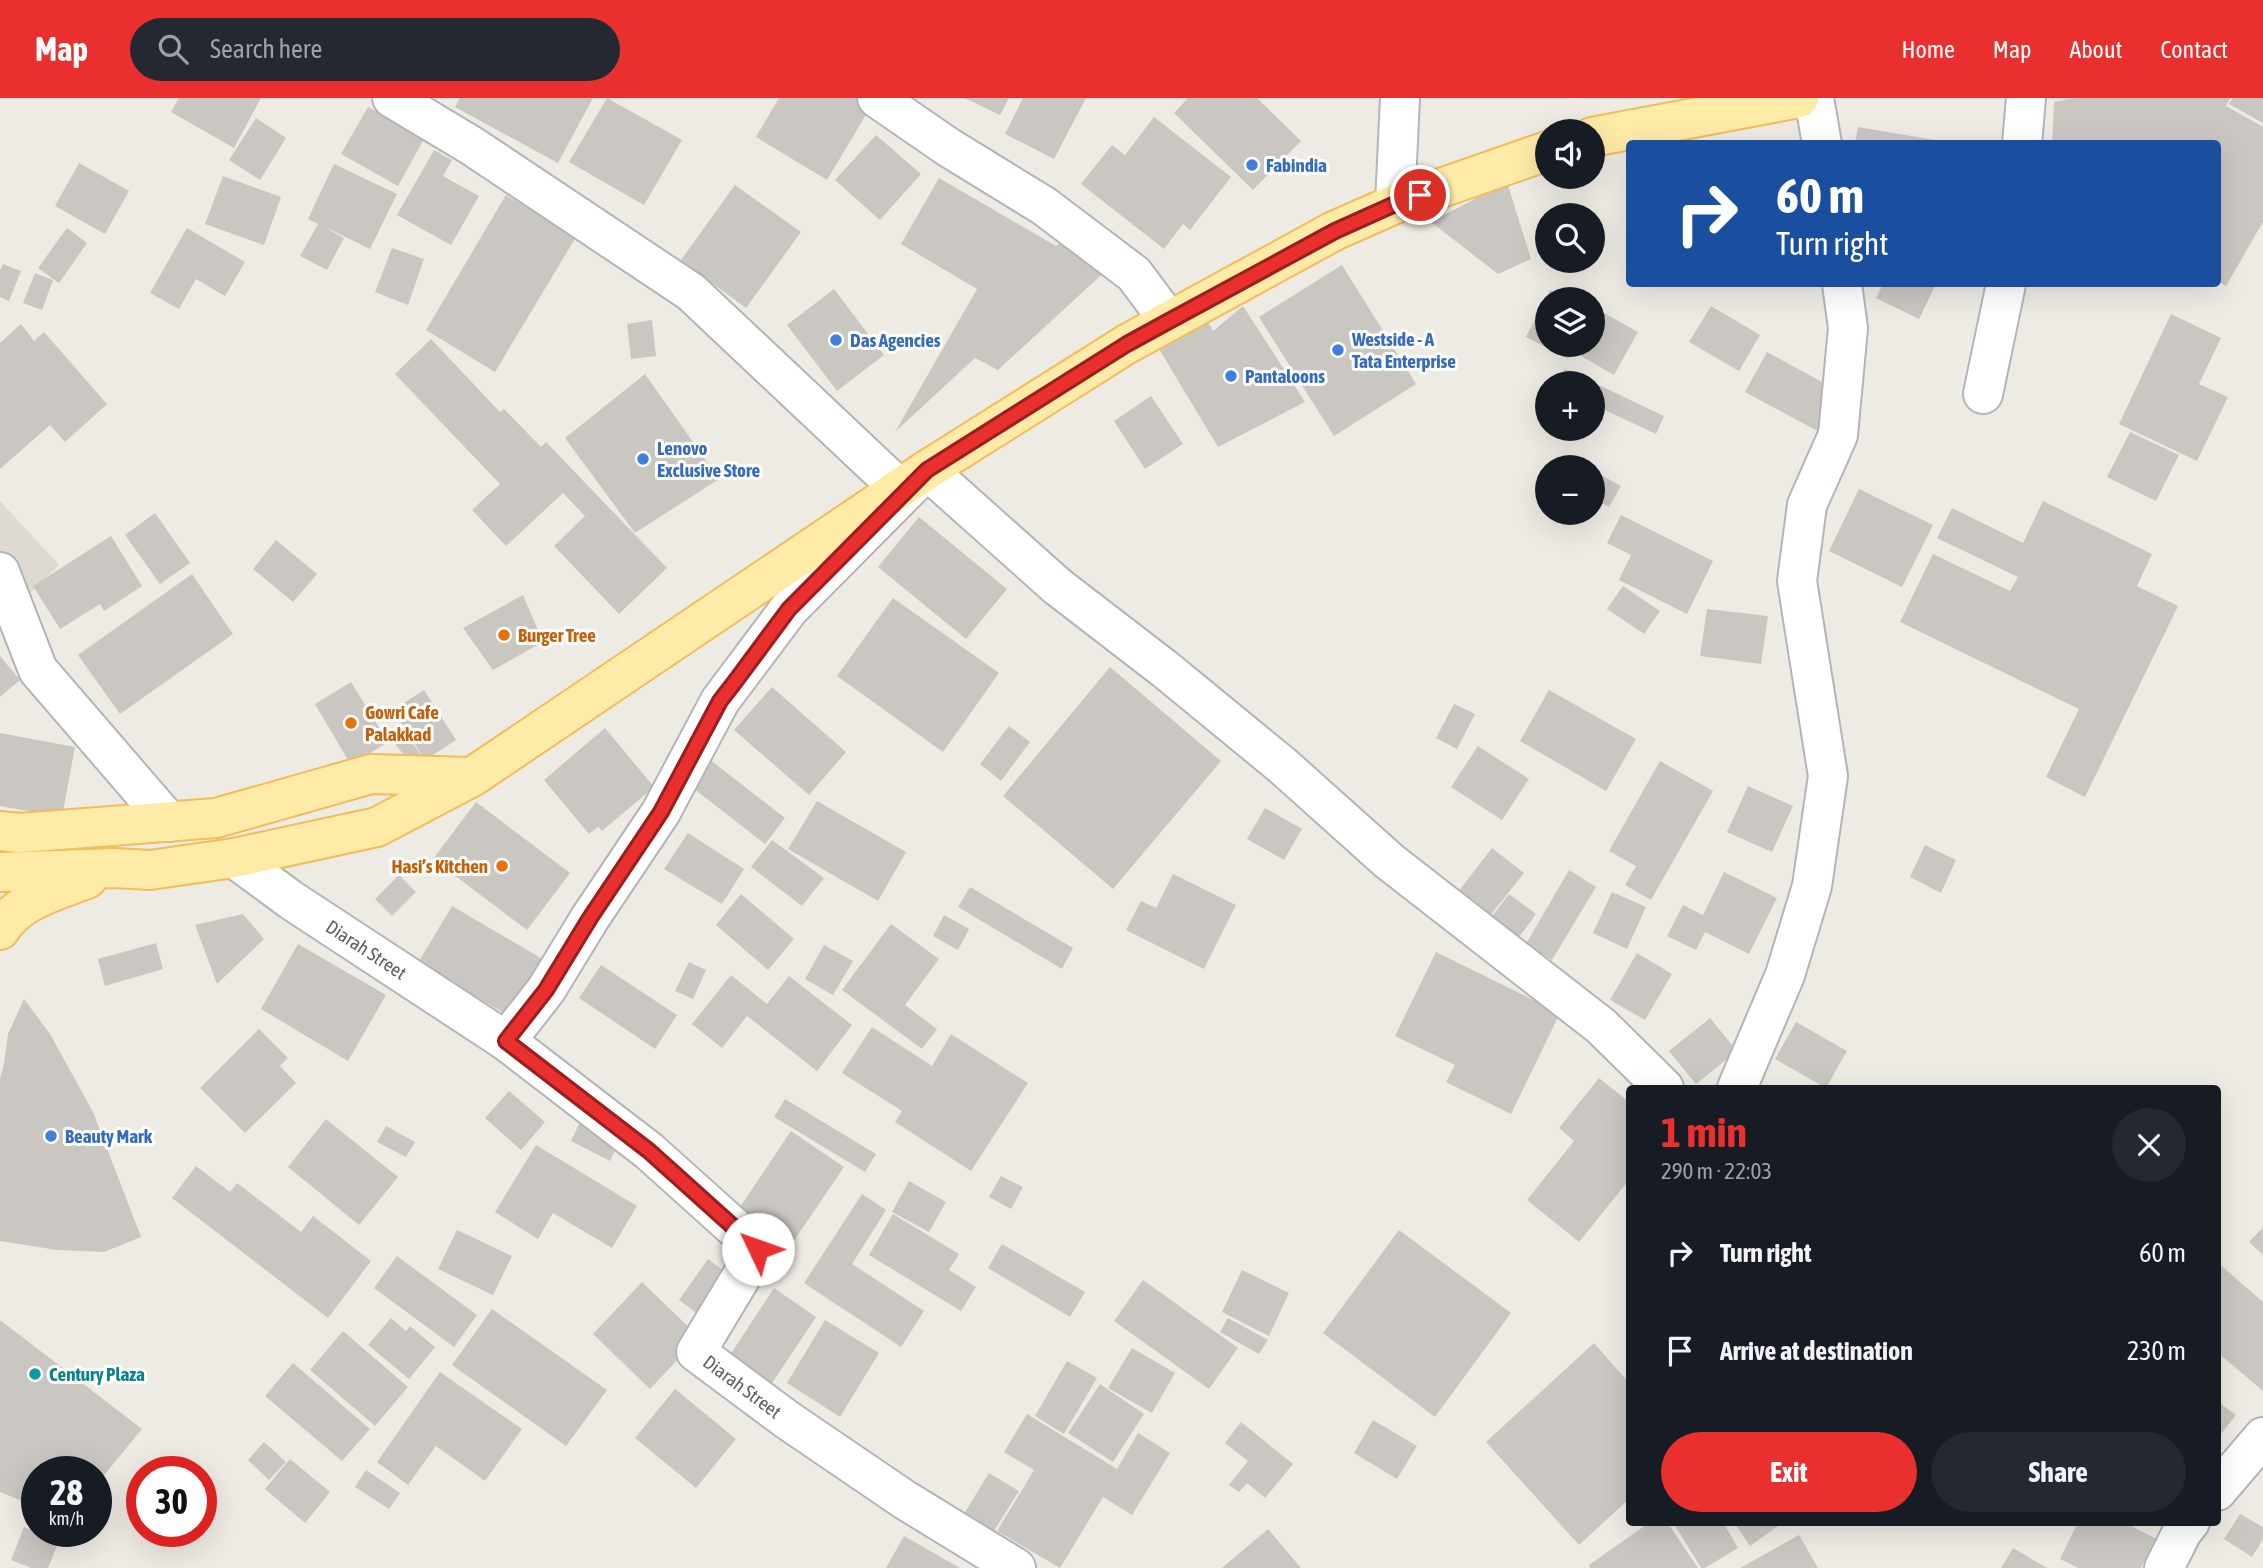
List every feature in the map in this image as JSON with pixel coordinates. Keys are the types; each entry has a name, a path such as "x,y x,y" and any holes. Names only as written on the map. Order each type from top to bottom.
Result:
{"main road":[{"path":"1605,135 1799,98"},
{"path":"0,872 115,868 150,870 234,858 377,827 472,777 913,479 1127,344 1335,231 1395,204 1535,155"},
{"path":"0,831 20,833 216,818 371,774 472,777"},
{"path":"0,930 6,920 29,902 115,868"}],"street":[{"path":"392,98 472,146 691,292 913,479 1166,670 1283,765 1389,861 1601,1026 1661,1085"},
{"path":"877,98 948,147 1044,206 1134,274 1169,321"},
{"path":"1395,204 1400,98"},
{"path":"1814,98 1821,140"},
{"path":"2022,140 2026,98"},
{"path":"1738,1085 1786,975 1812,886 1829,776 1797,581 1807,505 1838,435 1848,328 1842,287"},
{"path":"1983,394 2005,287"},
{"path":"506,1041 546,990 590,918 661,812 728,691 789,609 913,479"},
{"path":"0,572 37,670 169,822"},
{"name":"Diarah Street","path":"234,858 290,900 506,1041 649,1151 758,1249 696,1352 786,1419 905,1500 1016,1568"},
{"path":"2221,1486 2263,1437"},
{"path":"2164,1568 2180,1526"}],"shaded area":[{"path":"0,501 59,565 0,623"}],"building":[{"path":"179,98 261,98 234,148 171,112"},
{"path":"460,98 593,98 558,163 455,107"},
{"path":"607,98 682,140 644,205 569,162"},
{"path":"779,98 864,98 873,103 827,180 756,137"},
{"path":"965,98 1009,98 1000,115"},
{"path":"1023,98 1086,98 1054,159 1005,134"},
{"name":"Fabindia","path":"1188,98 1257,98 1301,141 1253,190 1174,113"},
{"path":"2075,98 2230,98 2226,106 2263,127 2263,222 2226,286 2221,283 2221,140 2052,140 2054,102"},
{"path":"2233,98 2263,98 2263,123 2229,104"},
{"path":"368,107 424,139 398,186 341,154"},
{"path":"1154,117 1231,177 1190,230 1183,224 1164,249 1081,184 1112,145 1125,155"},
{"path":"256,118 286,138 260,180 229,160"},
{"path":"1858,127 1934,140 1856,140"},
{"path":"876,135 921,174 880,220 835,180"},
{"path":"434,150 452,160 443,176 479,196 451,245 397,215"},
{"path":"79,163 129,191 105,234 55,206"},
{"path":"334,164 397,194 370,249 323,226 344,238 327,270 300,256 318,224 308,219"},
{"path":"223,176 281,197 264,245 205,224"},
{"path":"939,178 1056,246 1071,233 1111,266 998,370 975,358 895,432 977,289 901,244"},
{"path":"1507,182 1531,259 1498,274 1431,222"},
{"path":"735,185 801,232 746,308 681,260"},
{"path":"506,195 576,237 495,372 426,330"},
{"path":"67,228 87,243 59,283 38,268"},
{"path":"187,228 245,262 225,296 196,279 179,309 150,293"},
{"path":"392,248 424,259 408,305 375,292"},
{"path":"3,264 21,271 9,301 0,297 0,271"},
{"name":"Westside - A Tata Enterprise","path":"1342,265 1416,384 1334,436 1259,317"},
{"path":"35,273 53,280 42,310 23,303"},
{"path":"1882,287 1935,287 1919,319 1876,298"},
{"name":"Das Agencies","path":"834,289 884,355 837,391 787,325"},
{"name":"Pantaloons","path":"1243,306 1305,402 1218,447 1159,349 1205,317 1213,331"},
{"path":"1711,306 1760,335 1739,371 1689,342"},
{"path":"1605,314 1638,332 1614,375 1583,357 1605,357"},
{"path":"2171,314 2221,338 2199,384 2228,397 2197,461 2119,424"},
{"path":"1535,319 1535,342 1526,337"},
{"path":"652,320 656,356 631,359 627,324"},
{"path":"21,324 34,341 44,332 107,404 65,442 50,425 0,469 0,343"},
{"path":"431,339 500,412 504,409 541,447 546,442 667,568 619,614 554,546 585,516 563,493 506,546 472,510 500,484 395,374"},
{"path":"1767,352 1842,393 1821,433 1745,392"},
{"name":"Lenovo Exclusive Store","path":"645,374 719,479 635,533 565,438"},
{"path":"1605,388 1664,416 1656,434 1605,410"},
{"path":"1151,396 1183,444 1145,469 1114,421"},
{"path":"2130,432 2179,455 2156,501 2107,477"},
{"path":"1605,477 1621,486 1609,507 1605,505"},
{"path":"1859,489 1933,525 1902,587 1829,551"},
{"path":"2043,501 2152,554 2137,586 2178,606 2085,797 2046,777 2079,709 1900,622 1933,554 2010,591 2018,577 1937,538 1952,508 2023,543"},
{"path":"155,513 190,563 160,584 125,535"},
{"path":"1621,515 1713,561 1687,614 1619,580 1631,555 1607,543"},
{"path":"919,517 1007,589 966,639 878,567"},
{"path":"111,536 142,586 104,611 100,604 60,629 33,586"},
{"path":"276,540 317,574 293,602 253,569"},
{"path":"192,574 233,634 120,714 78,655"},
{"path":"1623,586 1660,611 1644,634 1607,609"},
{"name":"Burger Tree","path":"523,595 543,642 493,670 463,628"},
{"path":"893,598 999,673 943,752 837,676"},
{"path":"1707,609 1768,616 1761,664 1700,656"},
{"path":"0,656 20,680 0,697"},
{"path":"1110,667 1221,761 1113,889 1003,796"},
{"name":"Gowri Cafe Palakkad","path":"351,682 388,742 351,765 315,704"},
{"path":"772,687 846,752 809,795 734,730"},
{"path":"424,690 456,740 425,760 393,710"},
{"path":"1549,690 1636,739 1606,791 1520,741"},
{"path":"1454,704 1475,714 1457,749 1436,738"},
{"path":"399,726 422,756 411,764 388,735"},
{"path":"1009,726 1030,742 1001,781 980,764"},
{"path":"605,728 654,787 602,831 598,827 589,834 544,780"},
{"path":"0,733 75,747 62,817 0,806"},
{"path":"1478,746 1529,779 1502,820 1451,787"},
{"path":"709,759 785,818 765,844 689,785"},
{"path":"1660,761 1713,791 1651,900 1625,885 1636,866 1609,851"},
{"path":"1748,786 1793,806 1772,852 1727,832"},
{"path":"817,801 906,852 878,901 788,849"},
{"name":"Hasi’s Kitchen","path":"476,802 570,873 527,930 433,859"},
{"path":"1265,808 1302,829 1284,860 1247,839"},
{"path":"688,833 744,869 722,904 664,869"},
{"path":"772,840 824,878 802,906 751,867"},
{"path":"1925,845 1956,860 1941,893 1910,877"},
{"path":"1492,848 1524,873 1489,917 1458,892"},
{"path":"1569,870 1596,887 1552,960 1526,944"},
{"path":"1724,872 1777,898 1749,954 1705,932 1696,950 1667,936 1683,905 1703,915"},
{"path":"1173,874 1236,905 1204,969 1126,930 1141,901 1156,908"},
{"path":"399,875 416,892 392,916 375,899"},
{"path":"970,887 1073,948 1062,969 958,907"},
{"path":"1612,892 1646,907 1627,949 1593,933"},
{"path":"741,894 794,939 768,970 716,925"},
{"path":"1509,894 1536,914 1511,948 1484,927"},
{"path":"452,906 546,961 513,1018 418,963"},
{"path":"243,914 264,939 217,984 195,925"},
{"path":"944,915 969,929 958,950 933,936"},
{"path":"891,924 939,959 905,1005 937,1029 922,1049 842,990"},
{"path":"156,943 163,969 105,986 98,959"},
{"path":"298,944 386,995 348,1061 261,1009"},
{"path":"824,945 853,961 833,995 805,979"},
{"path":"1436,952 1560,1013 1511,1114 1446,1082 1455,1065 1395,1036"},
{"path":"1637,953 1672,974 1645,1020 1610,1000"},
{"path":"689,962 706,970 693,999 675,991"},
{"path":"601,965 677,1015 655,1049 579,998"},
{"path":"731,975 767,1004 789,976 852,1025 817,1071 747,1016 722,1048 692,1024"},
{"name":"Beauty Mark","path":"24,999 50,1034 93,1112 141,1237 104,1252 57,1250 0,1241 0,1079 8,1034"},
{"path":"1710,1018 1737,1051 1696,1084 1669,1051"},
{"path":"1796,1022 1847,1051 1828,1085 1821,1085 1775,1059"},
{"path":"872,1027 932,1066 951,1034 1028,1083 971,1171 895,1122 902,1111 842,1073"},
{"path":"259,1029 288,1058 280,1066 296,1083 245,1133 200,1088"},
{"path":"1599,1078 1626,1100 1626,1184 1579,1242 1527,1200 1574,1141 1559,1128"},
{"path":"509,1091 545,1122 521,1150 485,1118"},
{"path":"785,1099 876,1154 865,1172 774,1117"},
{"path":"582,1118 622,1137 610,1161 571,1141"},
{"path":"326,1119 398,1177 359,1225 288,1167"},
{"path":"386,1126 415,1142 406,1157 377,1142"},
{"path":"791,1131 844,1167 793,1242 740,1207"},
{"path":"536,1145 637,1206 612,1248 553,1213 538,1239 495,1212"},
{"path":"196,1166 230,1192 237,1183 301,1232 313,1216 371,1261 328,1318 172,1198"},
{"path":"1001,1176 1023,1187 1011,1209 989,1197"},
{"path":"909,1181 946,1202 929,1232 892,1212"},
{"path":"862,1194 886,1210 852,1264 924,1311 901,1347 804,1283"},
{"path":"893,1214 959,1254 949,1270 976,1287 961,1311 869,1255"},
{"path":"2263,1227 2263,1255 2249,1242"},
{"path":"457,1230 512,1256 493,1295 438,1269"},
{"path":"1399,1230 1511,1313 1435,1417 1323,1333"},
{"path":"1002,1244 1085,1292 1070,1317 988,1268"},
{"path":"397,1256 477,1315 454,1347 374,1288"},
{"path":"708,1259 735,1279 706,1320 679,1300"},
{"path":"2221,1265 2263,1302 2263,1391 2221,1355"},
{"path":"1242,1270 1289,1293 1269,1336 1222,1312"},
{"path":"1143,1280 1238,1348 1209,1389 1114,1321"},
{"path":"642,1282 699,1337 650,1389 593,1334"},
{"path":"774,1288 816,1317 764,1395 722,1367"},
{"path":"492,1309 607,1390 566,1446 452,1365"},
{"path":"391,1318 406,1331 410,1326 435,1347 409,1379 368,1345"},
{"path":"1228,1318 1268,1340 1259,1354 1220,1332"},
{"name":"Century Plaza","path":"0,1320 142,1429 112,1466 112,1456 21,1456 21,1501 0,1492"},
{"path":"825,1320 879,1353 840,1417 787,1383"},
{"path":"343,1331 408,1387 375,1426 310,1370"},
{"path":"1594,1343 1626,1380 1626,1502 1579,1545 1486,1442"},
{"path":"1132,1348 1175,1373 1152,1413 1108,1388"},
{"path":"1067,1361 1097,1378 1064,1434 1035,1416"},
{"path":"293,1363 370,1429 342,1461 265,1396"},
{"path":"440,1372 522,1429 485,1481 436,1446 408,1485 377,1462"},
{"path":"1100,1384 1144,1414 1113,1462 1068,1433"},
{"path":"675,1389 736,1439 696,1488 635,1438"},
{"path":"2221,1404 2236,1415 2221,1434"},
{"path":"1027,1414 1117,1469 1138,1433 1170,1453 1132,1515 1103,1497 1060,1568 997,1531 1034,1470 1004,1452"},
{"path":"1373,1420 1417,1446 1397,1479 1354,1453"},
{"path":"1241,1422 1293,1464 1265,1498 1247,1483 1239,1492 1229,1485 1248,1461 1225,1443"},
{"path":"264,1442 286,1462 269,1480 248,1460"},
{"path":"290,1459 330,1492 305,1523 265,1489"},
{"path":"366,1470 400,1493 389,1509 355,1487"},
{"path":"989,1473 1019,1491 989,1539 959,1522"},
{"path":"2240,1514 2263,1527 2263,1539 2252,1557 2224,1539"},
{"path":"1644,1526 1670,1526 1698,1568 1590,1568 1589,1565"},
{"path":"1675,1526 1725,1526 1738,1548 1701,1568"},
{"path":"1737,1526 1778,1526 1750,1546"},
{"path":"2076,1526 2131,1526 2155,1538 2141,1568 2078,1568 2060,1559"},
{"path":"1268,1529 1301,1568 1222,1568"},
{"path":"21,1535 21,1547 57,1547 48,1568 31,1568 11,1560"},
{"path":"1799,1535 1818,1568 1740,1568"},
{"path":"904,1536 960,1568 886,1568"},
{"path":"2013,1548 2047,1568 2001,1568"}],"place":[{"name":"Fabindia","path":"1252,165"},
{"name":"Das Agencies","path":"836,340"},
{"name":"Westside - A Tata Enterprise","path":"1338,350"},
{"name":"Pantaloons","path":"1231,376"},
{"name":"Lenovo Exclusive Store","path":"643,459"},
{"name":"Burger Tree","path":"504,635"},
{"name":"Gowri Cafe Palakkad","path":"351,723"},
{"name":"Hasi’s Kitchen","path":"502,866"},
{"name":"Beauty Mark","path":"51,1136"},
{"name":"Century Plaza","path":"35,1374"}],"route":[{"path":"758,1249 649,1151 506,1041 546,990 590,918 661,812 720,701 789,609 927,470 1127,344 1335,231 1420,195"}]}
